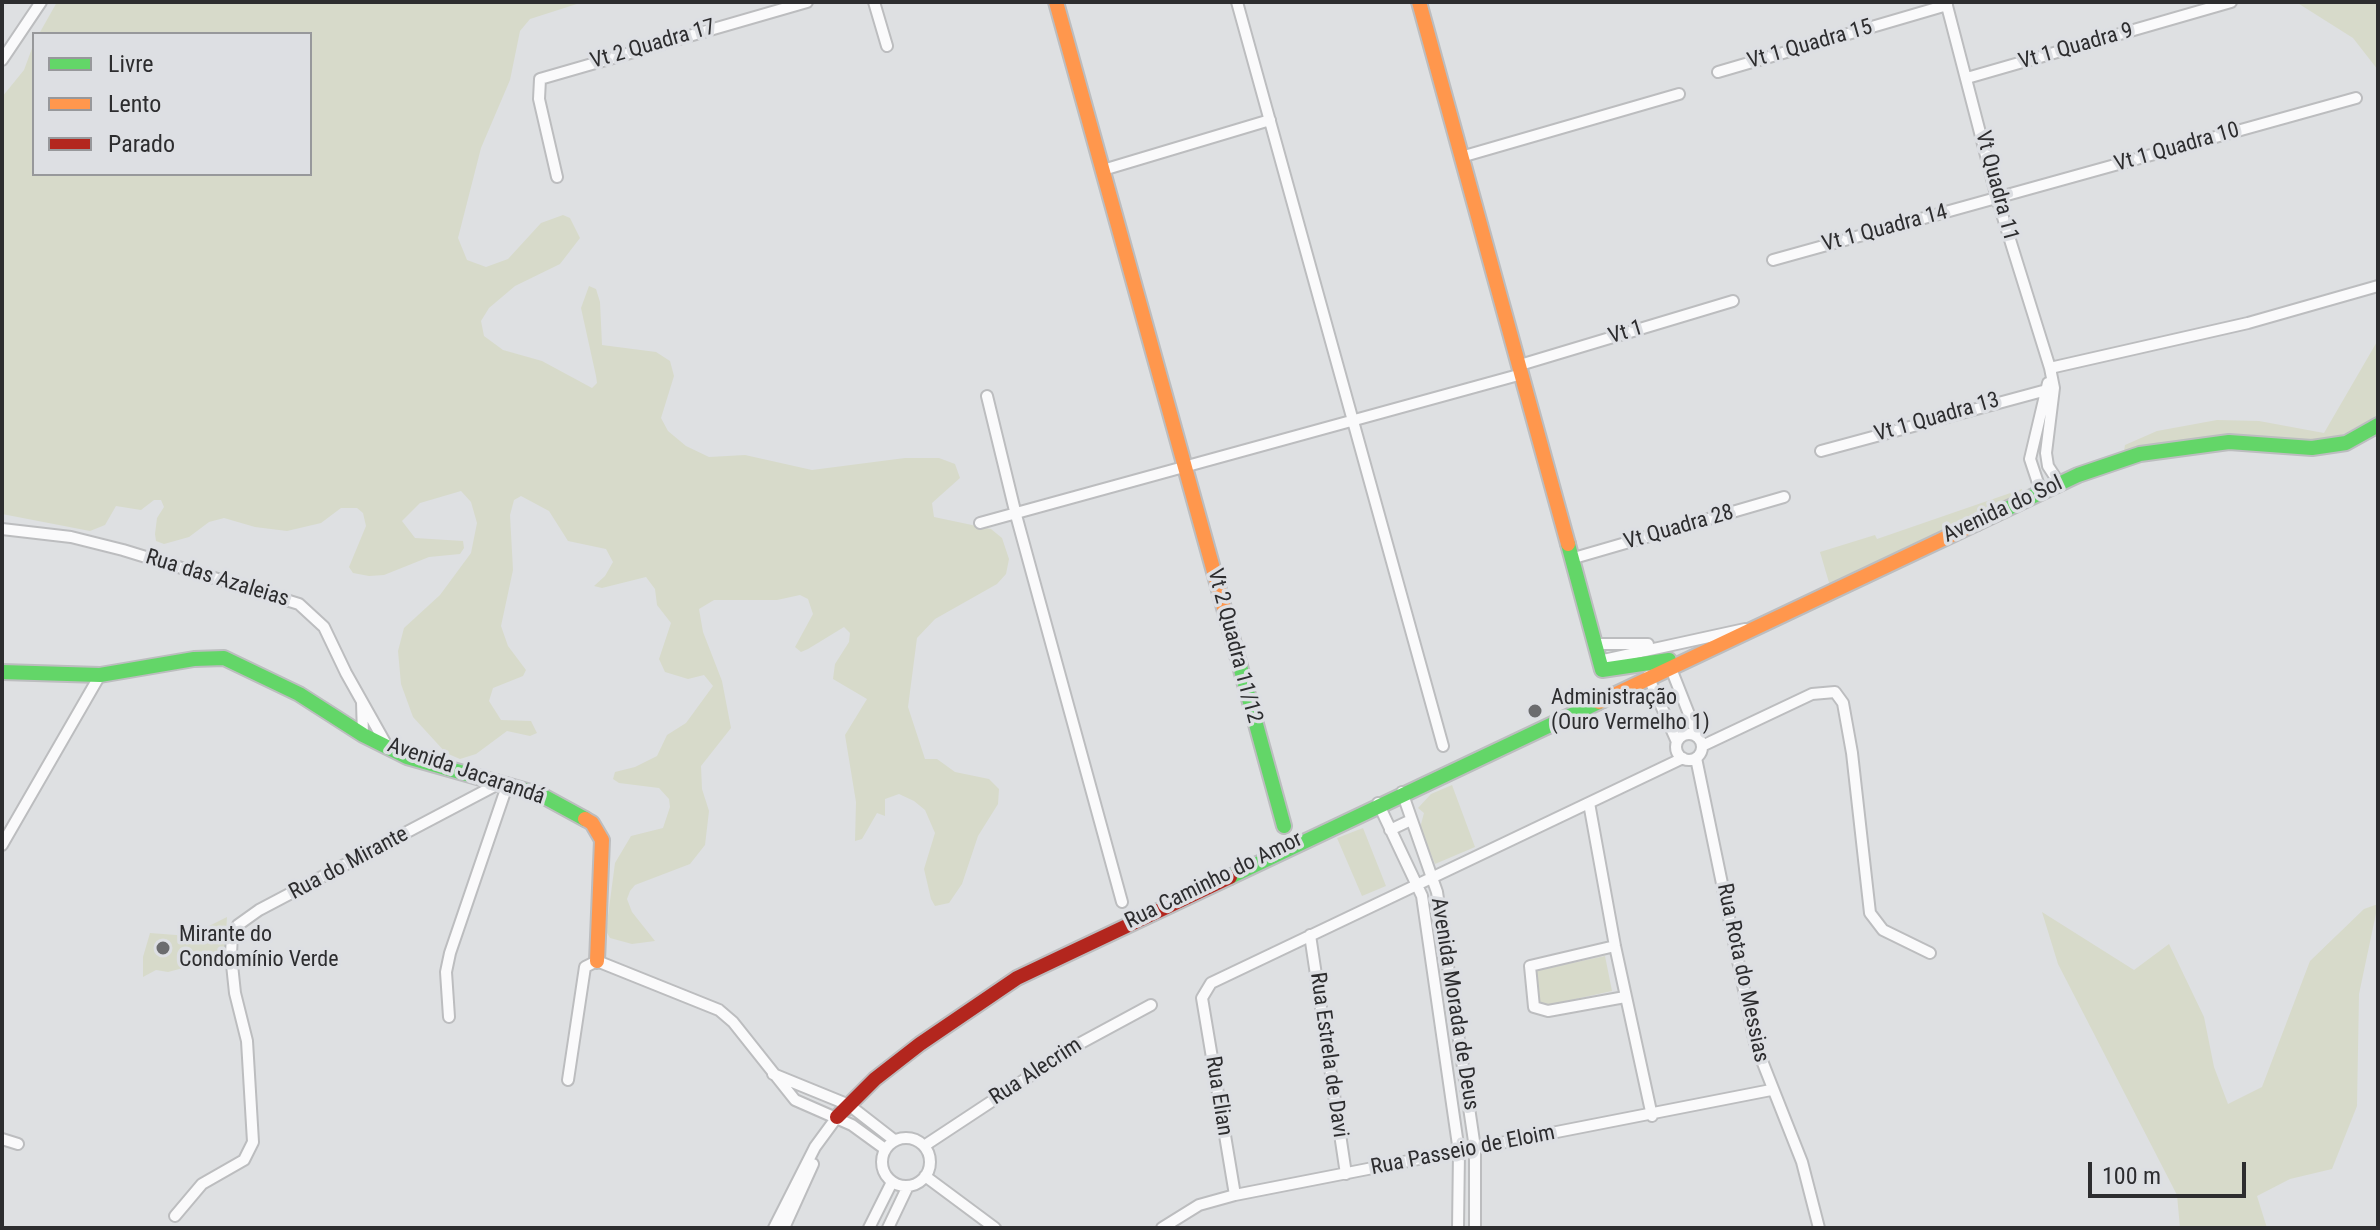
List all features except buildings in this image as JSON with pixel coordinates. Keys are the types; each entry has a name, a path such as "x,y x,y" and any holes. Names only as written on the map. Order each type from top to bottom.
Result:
{"street":[{"path":"2,60 41,2"},
{"name":"Vt 2 Quadra 17","path":"557,177 539,99 540,79 807,2"},
{"path":"874,2 887,46"},
{"name":"Vt 2 Quadra 11/12","path":"1056,2 1284,826"},
{"path":"1237,2 1443,746"},
{"path":"1419,2 1601,665"},
{"name":"Vt 1 Quadra 9","path":"1967,78 2231,2"},
{"name":"Vt Quadra 11","path":"1946,3 1997,198 2050,381"},
{"name":"Vt 1 Quadra 15","path":"1718,72 1946,3"},
{"path":"1461,157 1679,94"},
{"name":"Vt 1 Quadra 10","path":"1997,198 2356,98"},
{"path":"1103,170 1270,120"},
{"name":"Vt 1 Quadra 14","path":"1773,260 1997,198"},
{"path":"2050,381 2378,286"},
{"name":"Vt 1","path":"980,523 1355,420 1733,301"},
{"path":"2050,381 2046,453 2048,466 2059,483"},
{"path":"2041,492 2030,459 2050,381"},
{"name":"Vt 1 Quadra 13","path":"1821,451 2050,381"},
{"path":"987,396 1016,515 1122,902"},
{"name":"Avenida do Sol","path":"1648,676 2059,483 2140,454 2229,442 2312,448 2346,443 2378,425"},
{"path":"2030,459 2046,453"},
{"name":"Vt Quadra 28","path":"1574,558 1784,497"},
{"name":"Rua das Azaleias","path":"2,529 71,537 123,550 299,604 324,627 362,700 363,735"},
{"path":"1601,665 1686,640 1759,626"},
{"path":"1596,644 1686,640"},
{"path":"1601,665 1665,661 1715,646"},
{"name":"Avenida Jacarandá","path":"2,672 100,675 194,659 224,658 299,694 363,735 407,757 541,795 592,823 602,840 597,961"},
{"path":"1310,935 1683,758 1696,758 1700,742 1670,666"},
{"path":"2,845 100,675"},
{"path":"1648,676 1677,742 1678,754 1683,758"},
{"name":"Rua Caminho do Amor","path":"818,1143 837,1117 875,1079 1017,978 1648,676"},
{"path":"1700,742 1812,694 1835,692 1843,703 1849,739 1870,913 1883,930 1930,953"},
{"path":"362,700 387,746"},
{"path":"1677,742 1686,734 1700,742"},
{"name":"Rua Rota do Messias","path":"1696,758 1755,1043 1802,1162 1819,1228"},
{"path":"449,1017 446,972 450,953 504,784"},
{"name":"Rua do Mirante","path":"175,1216 202,1184 244,1160 253,1142 247,1041 235,993 231,955 232,934 238,925 504,784"},
{"name":"Avenida Morada de Deus","path":"1402,792 1434,875 1475,1148 1475,1228"},
{"name":"Avenida Morada de Deus","path":"1378,803 1422,896 1459,1152 1458,1228"},
{"path":"1589,803 1625,997 1652,1116"},
{"path":"1390,830 1411,820"},
{"name":"Rua Elian","path":"1235,1195 1202,998 1218,978 1310,935"},
{"name":"Rua Estrela de Davi","path":"1310,935 1346,1174"},
{"path":"1615,946 1530,966 1534,1007 1548,1011 1625,997"},
{"path":"568,1080 585,967 597,961 719,1010 733,1022 795,1100 837,1117 885,1149"},
{"name":"Rua Alecrim","path":"924,1146 1077,1045 1151,1005"},
{"path":"775,1075 849,1105 894,1140"},
{"name":"Rua Passeio de Eloim","path":"1162,1228 1199,1205 1235,1195 1652,1116 1771,1090"},
{"path":"888,1228 908,1186 925,1176 929,1166 924,1146 905,1138 894,1140 885,1149 883,1169 892,1182 908,1186"},
{"path":"2,1139 18,1144"},
{"path":"774,1228 818,1143"},
{"path":"784,1228 818,1156 818,1143"},
{"path":"925,1176 995,1228"},
{"path":"869,1228 892,1182"}],"green space":[{"path":"57,2 583,2 530,19 520,31 510,80 481,148 458,238 467,260 486,267 508,259 541,223 563,215 570,218 580,238 560,264 515,286 489,308 481,321 484,336 503,350 542,361 592,388 597,383 581,308 589,286 596,289 600,302 602,345 656,352 670,361 674,376 661,418 668,431 686,446 709,457 745,455 812,470 905,458 939,458 955,464 960,478 932,503 934,517 991,529 1002,538 1009,559 1006,574 997,584 935,619 917,638 908,707 925,759 937,759 955,772 989,779 999,789 998,804 978,836 962,884 949,903 935,906 931,899 924,869 935,833 925,810 914,801 899,794 885,799 885,816 877,813 862,839 855,841 856,802 845,735 867,699 833,679 835,664 849,642 850,633 844,627 801,652 795,647 813,614 808,599 800,595 777,600 714,600 699,609 703,632 722,681 731,728 701,766 702,789 709,811 705,845 690,864 635,885 630,891 627,899 632,912 655,941 632,944 610,938 606,931 615,863 631,836 663,828 670,807 669,799 659,788 619,783 613,779 615,772 635,767 657,756 667,735 686,723 713,686 704,675 688,679 665,672 659,659 671,623 657,605 655,589 646,577 602,588 594,586 605,576 613,562 606,549 568,541 549,511 521,496 514,500 510,515 513,570 501,626 508,646 526,670 523,676 493,688 489,701 501,720 531,721 537,733 530,736 507,731 476,754 460,759 446,753 413,717 401,684 398,651 404,628 440,595 471,553 477,523 471,502 461,491 420,503 402,521 415,538 463,541 464,548 460,554 429,557 384,575 369,576 353,573 349,567 366,526 363,513 357,508 341,508 321,523 287,531 255,527 224,518 209,522 189,537 164,544 156,541 155,534 157,518 164,507 161,500 154,500 141,510 116,506 105,525 90,531 2,514 2,97 24,70 32,48 32,176 312,176 312,32 40,32"},
{"path":"2296,2 2378,2 2378,70 2353,38"},
{"path":"2378,340 2378,416 2334,439 2320,441 2234,435 2124,451 2125,445 2157,431 2217,420 2259,421 2324,433"},
{"path":"2022,489 2023,494 1830,586 1820,552 1875,535 1877,539"},
{"path":"1452,785 1475,847 1435,864 1420,828 1424,813 1418,808 1431,794"},
{"path":"1363,828 1386,886 1362,896 1337,838"},
{"path":"2378,904 2359,994 2357,1106 2332,1169 2290,1179 2257,1196 2267,1228 2180,1228 2177,1195 2058,964 2042,912 2134,970 2169,944 2204,1017 2214,1067 2228,1104 2262,1087 2310,961 2364,909"},
{"path":"227,917 225,950 183,968 168,972 156,970 143,977 143,957 150,933 189,936"},
{"path":"1605,956 1612,991 1539,1007 1529,972"}],"traffic: fast":[{"path":"1977,523 2078,475 2140,454 2229,442 2312,448 2346,443 2378,425"},
{"path":"1568,544 1602,670 1669,660"},
{"path":"1229,626 1284,826"},
{"path":"2,672 100,675 194,659 224,658 299,694 363,735 407,757 541,795 585,819"},
{"path":"1230,877 1599,702"}],"traffic: slow":[{"path":"1056,2 1229,626"},
{"path":"1419,2 1568,544"},
{"path":"1599,702 1977,523"},
{"path":"585,819 592,823 602,840 597,961"}],"traffic: jam":[{"path":"837,1117 875,1079 920,1044 1017,978 1230,877"}],"place":[{"name":"Administração (Ouro Vermelho 1)","path":"1535,711"},
{"name":"Mirante do Condomínio Verde","path":"163,948"}]}
